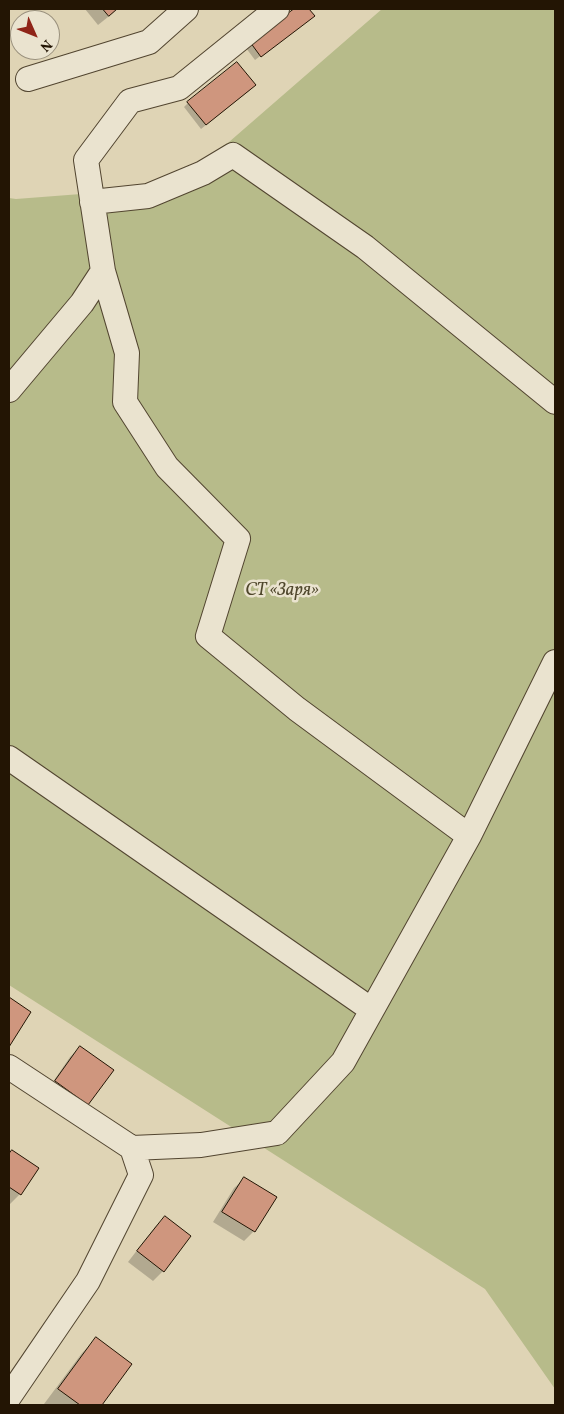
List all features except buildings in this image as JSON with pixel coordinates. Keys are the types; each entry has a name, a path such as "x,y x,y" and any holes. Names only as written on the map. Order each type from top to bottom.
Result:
{"street":[{"path":"28,79 149,42 186,9"},
{"path":"277,9 179,88 130,101 86,160 103,271 128,354 125,402 167,467 238,539 208,636 298,709 469,836"},
{"path":"92,202 148,196 203,173 233,155 365,247 555,402"},
{"path":"9,390 82,303 103,271"},
{"path":"12,1076 132,1148 201,1145 276,1133 343,1062 469,836 555,662"},
{"path":"9,758 372,1010"},
{"path":"9,1397 88,1281 141,1175 132,1148"}],"green space":[{"name":"СТ «Заря»","path":"382,9 555,9 555,1389 485,1289 9,985 9,198 81,194 132,195 184,172 229,142"}]}
